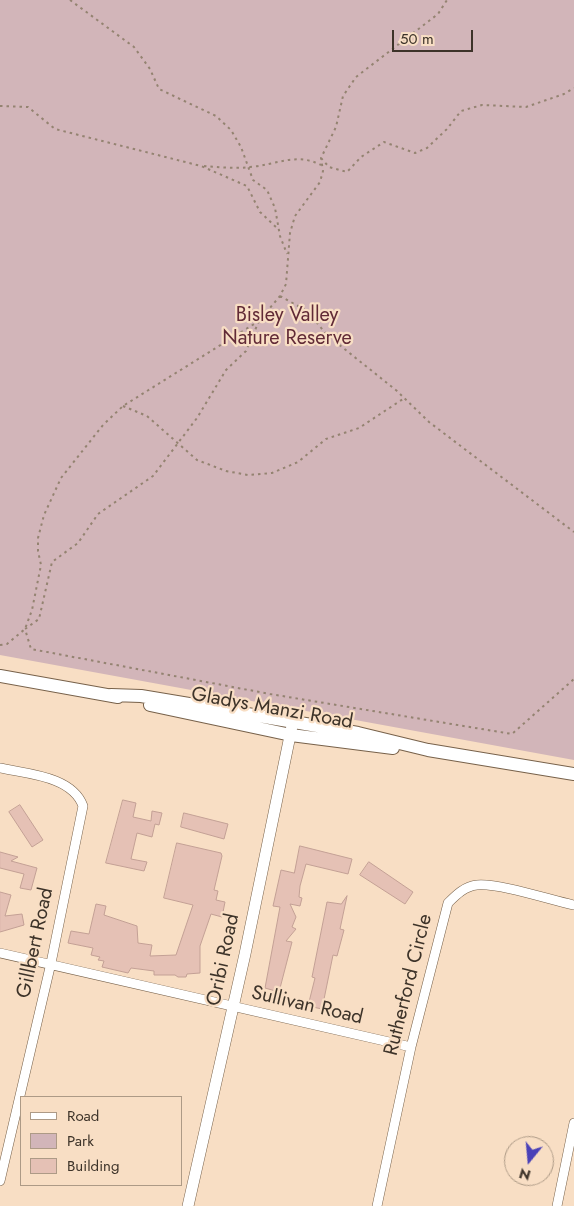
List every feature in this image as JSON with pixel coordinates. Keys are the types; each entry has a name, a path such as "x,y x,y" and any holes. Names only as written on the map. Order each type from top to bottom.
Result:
{"main road":[{"name":"Gladys Manzi Road","path":"0,676 111,695 188,714 291,735 392,748 428,750"},
{"name":"Gladys Manzi Road","path":"111,695 141,696 358,733 428,750 574,774"}],"street":[{"name":"Oribi Road","path":"188,1206 233,1008 293,722"},
{"name":"Gillbert Road","path":"0,768 58,782 74,791 80,797 83,806 51,963 0,1180"},
{"name":"Rutherford Circle","path":"377,1206 411,1047 448,903 466,888 477,885 492,886 574,906"},
{"name":"Sullivan Road","path":"0,953 51,963 233,1008 411,1047"},
{"path":"556,1206 574,1123"}],"path":[{"path":"70,0 134,47 150,69 160,89 216,116 230,130 241,147 253,180 267,190 275,208 279,229 288,256"},
{"path":"447,0 438,14 356,77 343,96 336,127 321,158 323,171 320,182 295,216 290,233 286,284 280,296 258,321 123,406 103,425 61,478 44,515 38,538 41,564 38,584 25,629 30,648 260,693 512,734 574,679"},
{"path":"321,158 329,167 347,172 361,157 384,142 416,153 427,148 448,129 461,111 482,105 526,107 564,94 574,88"},
{"path":"0,106 28,107 55,129 201,166 247,186 260,212 279,229"},
{"path":"201,166 248,168 288,158 309,159 321,165"},
{"path":"280,296 307,311 327,335 429,422 574,532"},
{"path":"0,644 7,644 39,619 52,562 78,543 98,514 153,476 179,445 226,370 246,351 258,321"},
{"path":"123,406 147,416 197,460 226,471 248,475 272,473 298,462 326,440 359,428 404,399"}],"green space":[{"name":"Bisley Valley Nature Reserve","path":"0,0 574,0 574,760 0,655"}],"building":[{"path":"123,800 136,803 133,817 151,821 152,811 162,813 159,825 155,824 152,837 137,833 131,859 147,862 144,871 106,863"},
{"path":"20,805 43,840 32,847 9,812"},
{"path":"184,813 228,824 224,839 181,827"},
{"path":"177,843 221,853 222,856 214,890 218,891 216,900 225,902 222,917 211,914 200,946 200,973 178,977 175,975 154,975 154,971 131,968 128,973 102,967 104,961 98,960 100,957 91,955 93,948 68,943 71,931 89,934 96,904 106,906 104,915 137,926 138,943 152,945 150,956 176,955 193,905 164,898"},
{"path":"300,846 352,859 348,874 306,864 300,886 299,897 302,898 300,906 290,904 296,917 292,927 296,929 286,941 292,942 279,992 265,988 280,907 273,906 281,870 294,873"},
{"path":"0,852 18,857 11,861 37,868 31,890 20,888 24,874 0,868"},
{"path":"369,862 413,892 405,904 360,875"},
{"path":"0,892 11,895 5,916 22,914 24,925 0,932"},
{"path":"347,896 340,929 344,930 337,956 333,955 322,1009 308,1006 315,978 312,977 327,902 341,904"}]}
